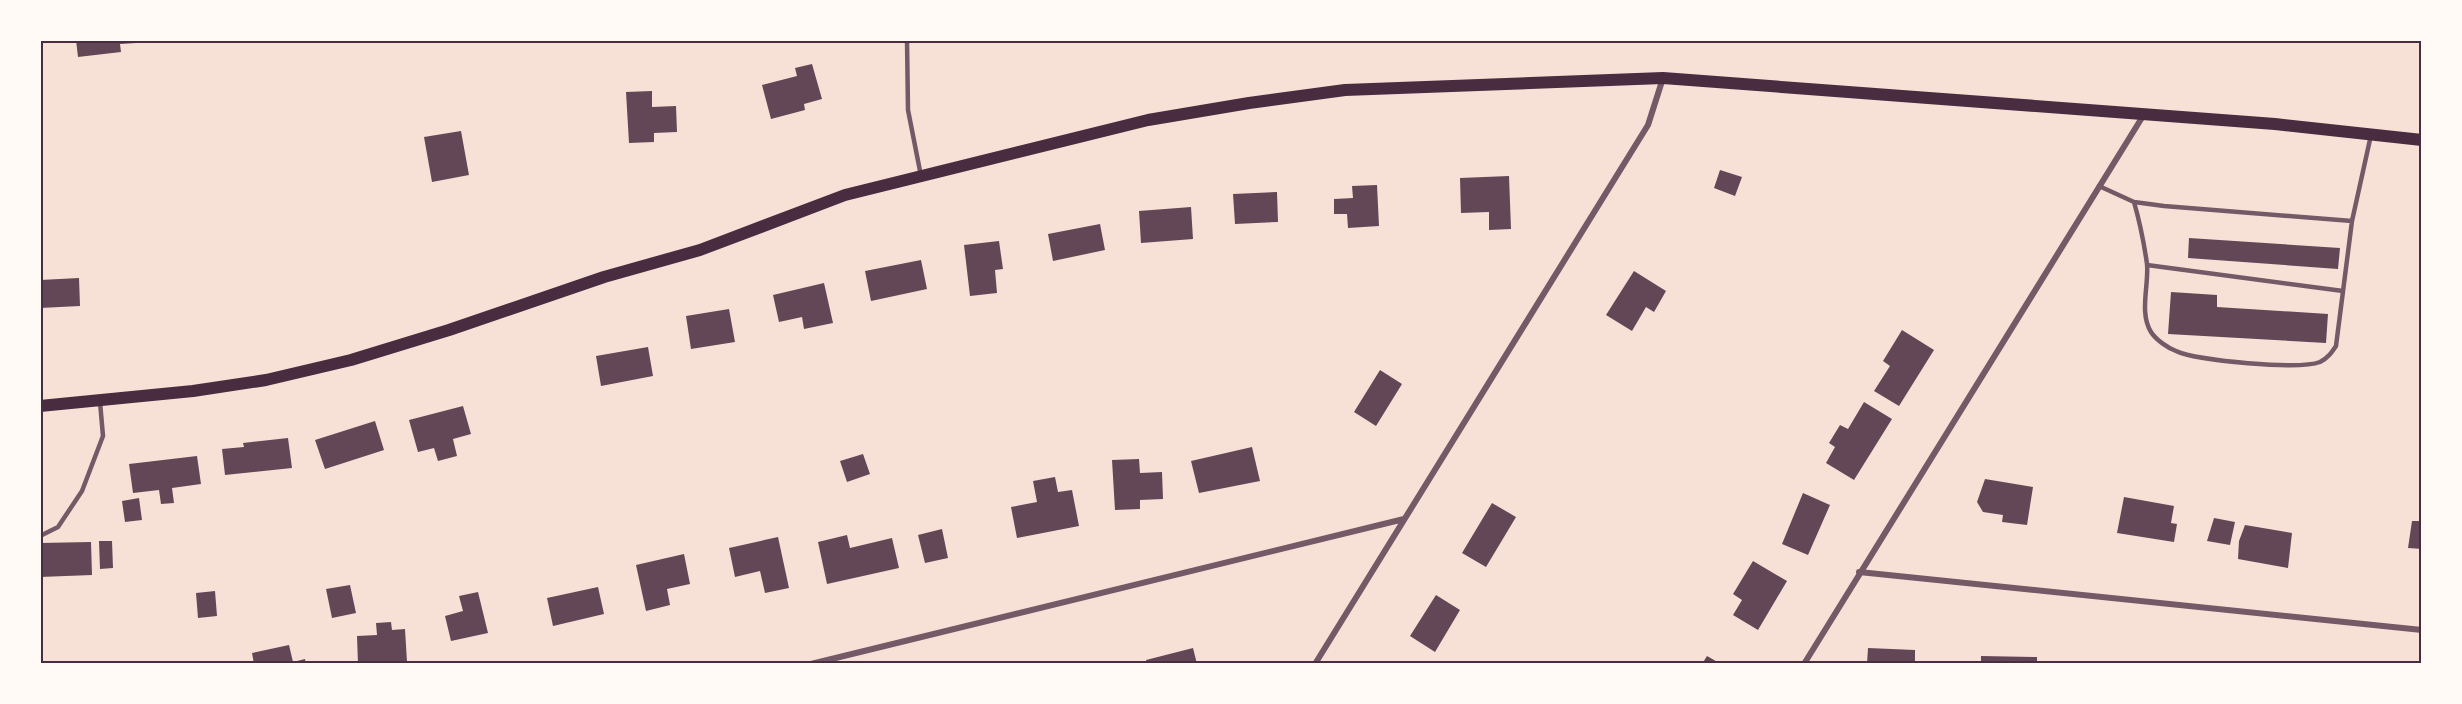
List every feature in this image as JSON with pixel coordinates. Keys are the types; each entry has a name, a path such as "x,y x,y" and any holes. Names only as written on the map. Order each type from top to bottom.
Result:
{"main road":[{"path":"40,406 193,391 266,380 351,360 449,330 604,276 700,250 845,195 1148,120 1345,90 1663,78 2143,116 2275,124 2421,140"}],"street":[{"path":"1315,663 1648,125 1663,78"},
{"path":"1804,663 2143,116"},
{"path":"811,663 1404,519"},
{"path":"1859,572 2421,630"}],"lane":[{"path":"907,40 908,110 921,176"},
{"path":"2134,202 2142,230 2147,265 2147,322 2151,333 2161,342 2177,352 2270,366 2320,362 2329,356 2336,346 2352,221 2371,135"},
{"path":"2099,186 2134,202 2352,221"},
{"path":"2147,265 2343,291"},
{"path":"40,536 58,527 82,491 103,436 100,400"}],"building":[{"path":"76,40 136,40 136,43 120,44 121,52 78,57"},
{"path":"812,64 822,99 804,104 805,110 771,119 762,85 797,76 795,68"},
{"path":"652,91 652,107 676,106 677,132 654,133 654,142 629,143 626,92"},
{"path":"461,131 469,175 432,182 424,137"},
{"path":"1720,170 1742,177 1735,196 1714,188"},
{"path":"1509,176 1511,229 1489,230 1489,212 1461,213 1460,178"},
{"path":"1377,185 1379,226 1348,228 1347,214 1334,214 1334,199 1353,198 1352,186"},
{"path":"1277,192 1278,222 1235,224 1233,194"},
{"path":"1191,207 1193,239 1141,243 1139,211"},
{"path":"1100,224 1105,250 1053,261 1048,234"},
{"path":"2189,238 2340,248 2338,269 2188,258"},
{"path":"999,241 1003,269 995,270 997,293 970,296 964,245"},
{"path":"921,260 927,289 871,301 865,271"},
{"path":"1634,271 1666,291 1654,312 1646,307 1632,331 1606,315"},
{"path":"79,278 80,306 40,308 40,280"},
{"path":"824,283 833,323 804,329 802,317 779,322 773,295"},
{"path":"2171,292 2217,295 2217,307 2328,314 2326,343 2168,334"},
{"path":"729,309 735,342 691,349 686,316"},
{"path":"1902,330 1934,350 1899,406 1874,391 1890,366 1883,361"},
{"path":"648,347 653,376 601,386 596,356"},
{"path":"1380,370 1402,384 1376,426 1354,412"},
{"path":"1864,402 1892,419 1854,480 1826,463 1835,447 1829,443 1840,425 1848,429"},
{"path":"463,406 471,434 453,439 457,456 438,461 434,448 418,452 409,420"},
{"path":"375,421 384,450 325,469 315,440"},
{"path":"288,438 292,468 225,475 222,449 244,447 243,443"},
{"path":"1252,447 1260,481 1199,493 1191,461"},
{"path":"863,454 870,474 847,482 840,461"},
{"path":"197,456 201,484 172,488 174,503 161,504 159,490 133,493 129,464"},
{"path":"1139,459 1140,473 1162,472 1163,499 1140,500 1140,509 1115,510 1112,460"},
{"path":"1055,477 1058,492 1072,490 1079,526 1017,538 1011,507 1037,502 1033,481"},
{"path":"1985,479 2033,487 2027,525 2002,522 2003,515 1983,512 1977,502"},
{"path":"1803,493 1830,505 1808,555 1782,544"},
{"path":"2124,497 2174,506 2171,523 2177,524 2174,542 2117,533"},
{"path":"139,498 142,520 125,522 122,501"},
{"path":"1492,503 1516,517 1486,567 1462,553"},
{"path":"2214,518 2235,522 2230,545 2207,541"},
{"path":"2412,521 2422,521 2422,549 2408,548"},
{"path":"2245,525 2292,533 2288,568 2238,559 2239,541"},
{"path":"942,529 948,558 925,563 918,535"},
{"path":"847,535 850,548 892,538 899,568 827,584 818,542"},
{"path":"778,537 789,588 765,593 760,571 735,577 729,548"},
{"path":"99,541 112,541 113,568 100,569"},
{"path":"91,542 92,575 40,577 40,543"},
{"path":"684,554 690,584 667,589 670,605 646,611 636,565"},
{"path":"1753,561 1787,581 1758,630 1733,615 1742,600 1733,594"},
{"path":"350,585 356,613 332,618 326,589"},
{"path":"598,587 604,614 553,626 547,598"},
{"path":"215,591 217,616 198,618 196,593"},
{"path":"478,592 488,633 451,641 445,616 463,611 459,596"},
{"path":"1436,595 1460,610 1435,652 1410,636"},
{"path":"391,622 392,630 405,629 407,662 358,664 357,636 377,635 376,623"},
{"path":"289,645 293,662 305,659 306,664 254,664 252,653"},
{"path":"1193,648 1197,664 1147,664 1146,660"},
{"path":"1868,648 1915,650 1915,664 1867,664"},
{"path":"1707,656 1721,664 1702,664"},
{"path":"1981,656 2037,657 2037,664 1981,664"}]}
